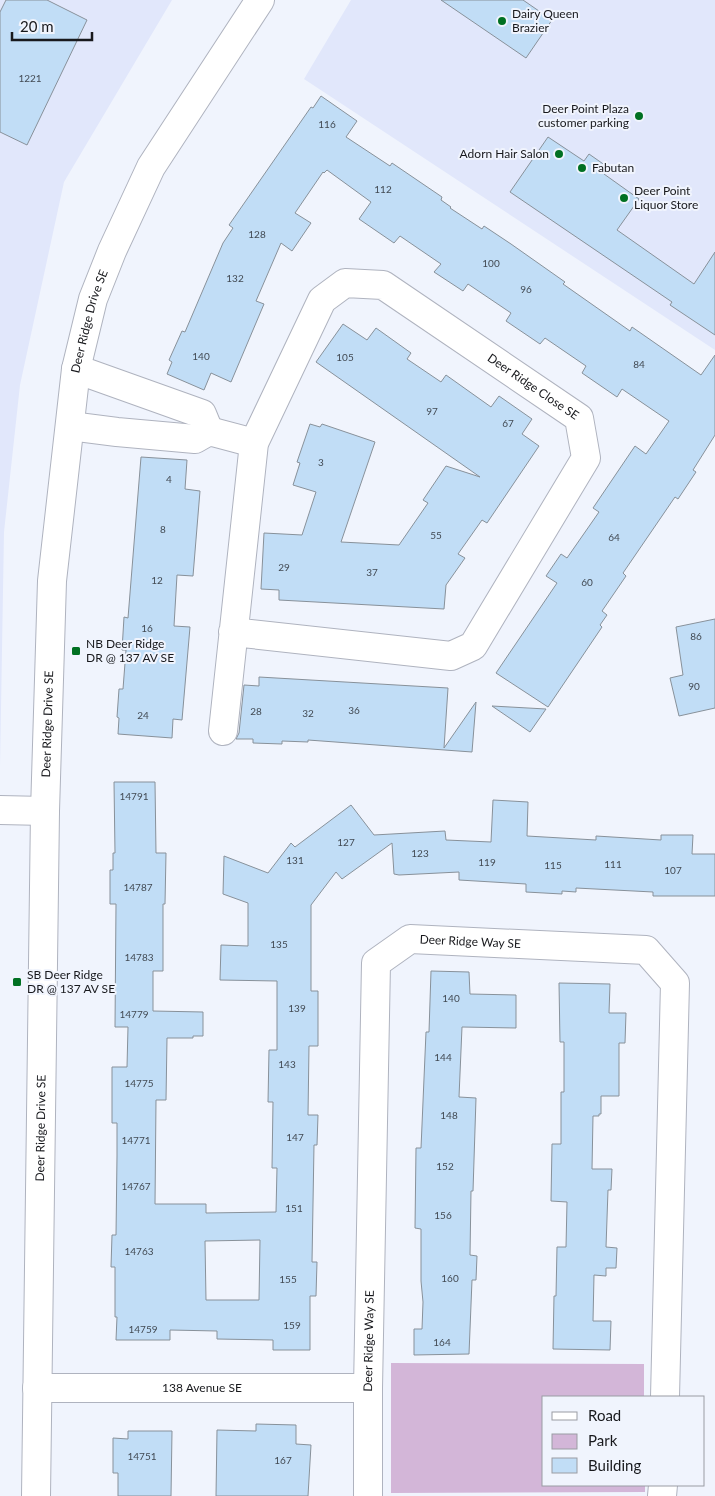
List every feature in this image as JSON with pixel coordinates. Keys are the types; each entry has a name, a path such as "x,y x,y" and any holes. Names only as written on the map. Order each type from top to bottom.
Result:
{"street":[{"name":"Deer Ridge Drive SE","path":"36,1496 45,811 52,581 76,369 93,299 112,251 151,167 260,0"},
{"name":"Deer Ridge Close SE","path":"224,731 234,632 254,443 322,300 345,283 383,285 579,418 586,458 473,646 451,656 234,632"},
{"path":"76,369 202,414 209,431"},
{"path":"70,426 194,439 209,431 254,443"},
{"path":"0,810 45,811"},
{"name":"Deer Ridge Way SE","path":"368,1496 368,1388 376,963 410,939 646,950 675,983 665,1396"},
{"name":"138 Avenue SE","path":"37,1388 368,1388"}],"shaded area":[{"path":"0,0 172,0 64,182 20,385 4,532 0,767"},
{"path":"351,0 715,0 715,350 304,79"}],"green space":[{"path":"391,1363 644,1364 644,1396 542,1396 542,1486 645,1486 645,1492 391,1493"}],"building":[{"path":"6,0 47,0 87,20 27,145 0,132 0,12"},
{"path":"441,0 523,0 552,20 526,58"},
{"path":"321,96 357,121 346,137 390,166 392,163 442,197 441,200 450,208 482,229 484,226 511,244 565,282 563,284 630,331 632,327 701,375 715,355 715,435 693,470 696,472 678,499 675,497 623,573 626,576 602,611 607,615 600,625 602,627 548,707 496,673 557,583 546,576 561,554 567,558 599,512 593,508 635,446 646,454 669,421 622,389 617,397 582,373 586,366 545,338 540,344 506,321 511,313 468,284 463,291 434,272 441,264 400,236 394,243 359,219 371,202 327,170 323,172 295,213 311,223 292,251 281,243 256,301 264,304 231,382 211,373 204,390 167,374 172,362 169,360 182,331 185,332 223,243 233,228 229,225 311,107 313,108"},
{"path":"548,137 584,161 589,154 609,168 604,174 639,199 617,230 694,284 715,252 715,335 670,305 672,302 510,192"},
{"path":"343,324 367,340 376,328 411,353 407,359 441,382 446,375 491,407 499,396 532,419 522,434 539,446 487,523 482,520 458,554 465,558 446,585 444,609 279,600 279,590 261,589 264,533 302,535 316,492 293,485 300,463 297,462 310,424 320,427 322,424 375,442 341,542 399,545 428,503 423,500 446,466 480,477 316,362"},
{"path":"141,457 187,460 185,489 200,491 193,576 177,575 174,626 190,627 182,720 173,719 172,738 118,734 119,689 123,689 126,650 122,650 124,617 128,618"},
{"path":"715,619 715,708 679,716 670,678 683,675 676,627"},
{"path":"259,677 448,688 444,748 476,702 472,752 308,740 308,742 282,741 282,744 253,743 253,739 236,739 239,733 244,685 259,686"},
{"path":"492,706 546,709 530,732"},
{"path":"114,782 155,782 156,853 166,853 165,904 163,904 163,971 153,971 153,1011 203,1012 203,1036 167,1038 166,1100 156,1100 155,1204 206,1204 206,1213 276,1212 277,1168 272,1168 273,1102 268,1102 269,1050 277,1050 277,981 220,980 221,945 248,946 248,903 223,894 224,856 268,873 291,843 295,847 351,805 374,835 445,831 446,840 491,842 493,800 528,802 527,836 596,840 596,836 661,840 661,835 693,835 692,854 715,854 715,896 653,896 653,892 576,888 576,892 562,891 562,894 526,892 526,884 459,880 459,872 399,875 394,874 392,843 342,879 336,872 311,905 311,991 318,991 318,1046 309,1046 308,1115 318,1115 317,1145 314,1145 312,1262 317,1262 316,1296 310,1296 310,1350 273,1350 273,1340 217,1339 217,1331 170,1330 170,1340 116,1340 115,1267 111,1267 112,1235 116,1235 117,1123 112,1123 112,1067 127,1067 128,1027 115,1027 116,904 110,904 110,870 113,870 113,853 115,853","holes":["260,1240 259,1300 206,1300 205,1241"]},
{"path":"431,971 469,972 470,994 516,995 516,1028 462,1027 459,1097 476,1098 470,1255 477,1256 476,1280 472,1280 469,1354 414,1355 414,1329 422,1329 423,1302 421,1229 415,1228 416,1148 421,1148 426,1032 429,1032"},
{"path":"559,983 610,984 609,1013 626,1013 625,1043 619,1043 619,1096 601,1096 601,1114 593,1116 592,1169 612,1169 611,1190 608,1190 606,1247 617,1248 616,1268 606,1268 606,1276 594,1275 593,1321 611,1321 610,1350 553,1349 557,1247 566,1247 567,1202 551,1201 552,1144 561,1144 561,1092 564,1092 564,1042 560,1042"},
{"path":"256,1424 296,1425 296,1444 311,1445 308,1496 216,1496 217,1430 256,1431"},
{"path":"128,1431 172,1431 171,1496 118,1496 118,1473 113,1473 113,1438 128,1439"}],"place":[{"name":"Dairy Queen Brazier","path":"502,21"},
{"name":"Deer Point Plaza customer parking","path":"639,116"},
{"name":"Adorn Hair Salon","path":"559,154"},
{"name":"Fabutan","path":"582,168"},
{"name":"Deer Point Liquor Store","path":"624,198"},
{"name":"NB Deer Ridge DR @ 137 AV SE","path":"76,651"},
{"name":"SB Deer Ridge DR @ 137 AV SE","path":"17,982"}]}
